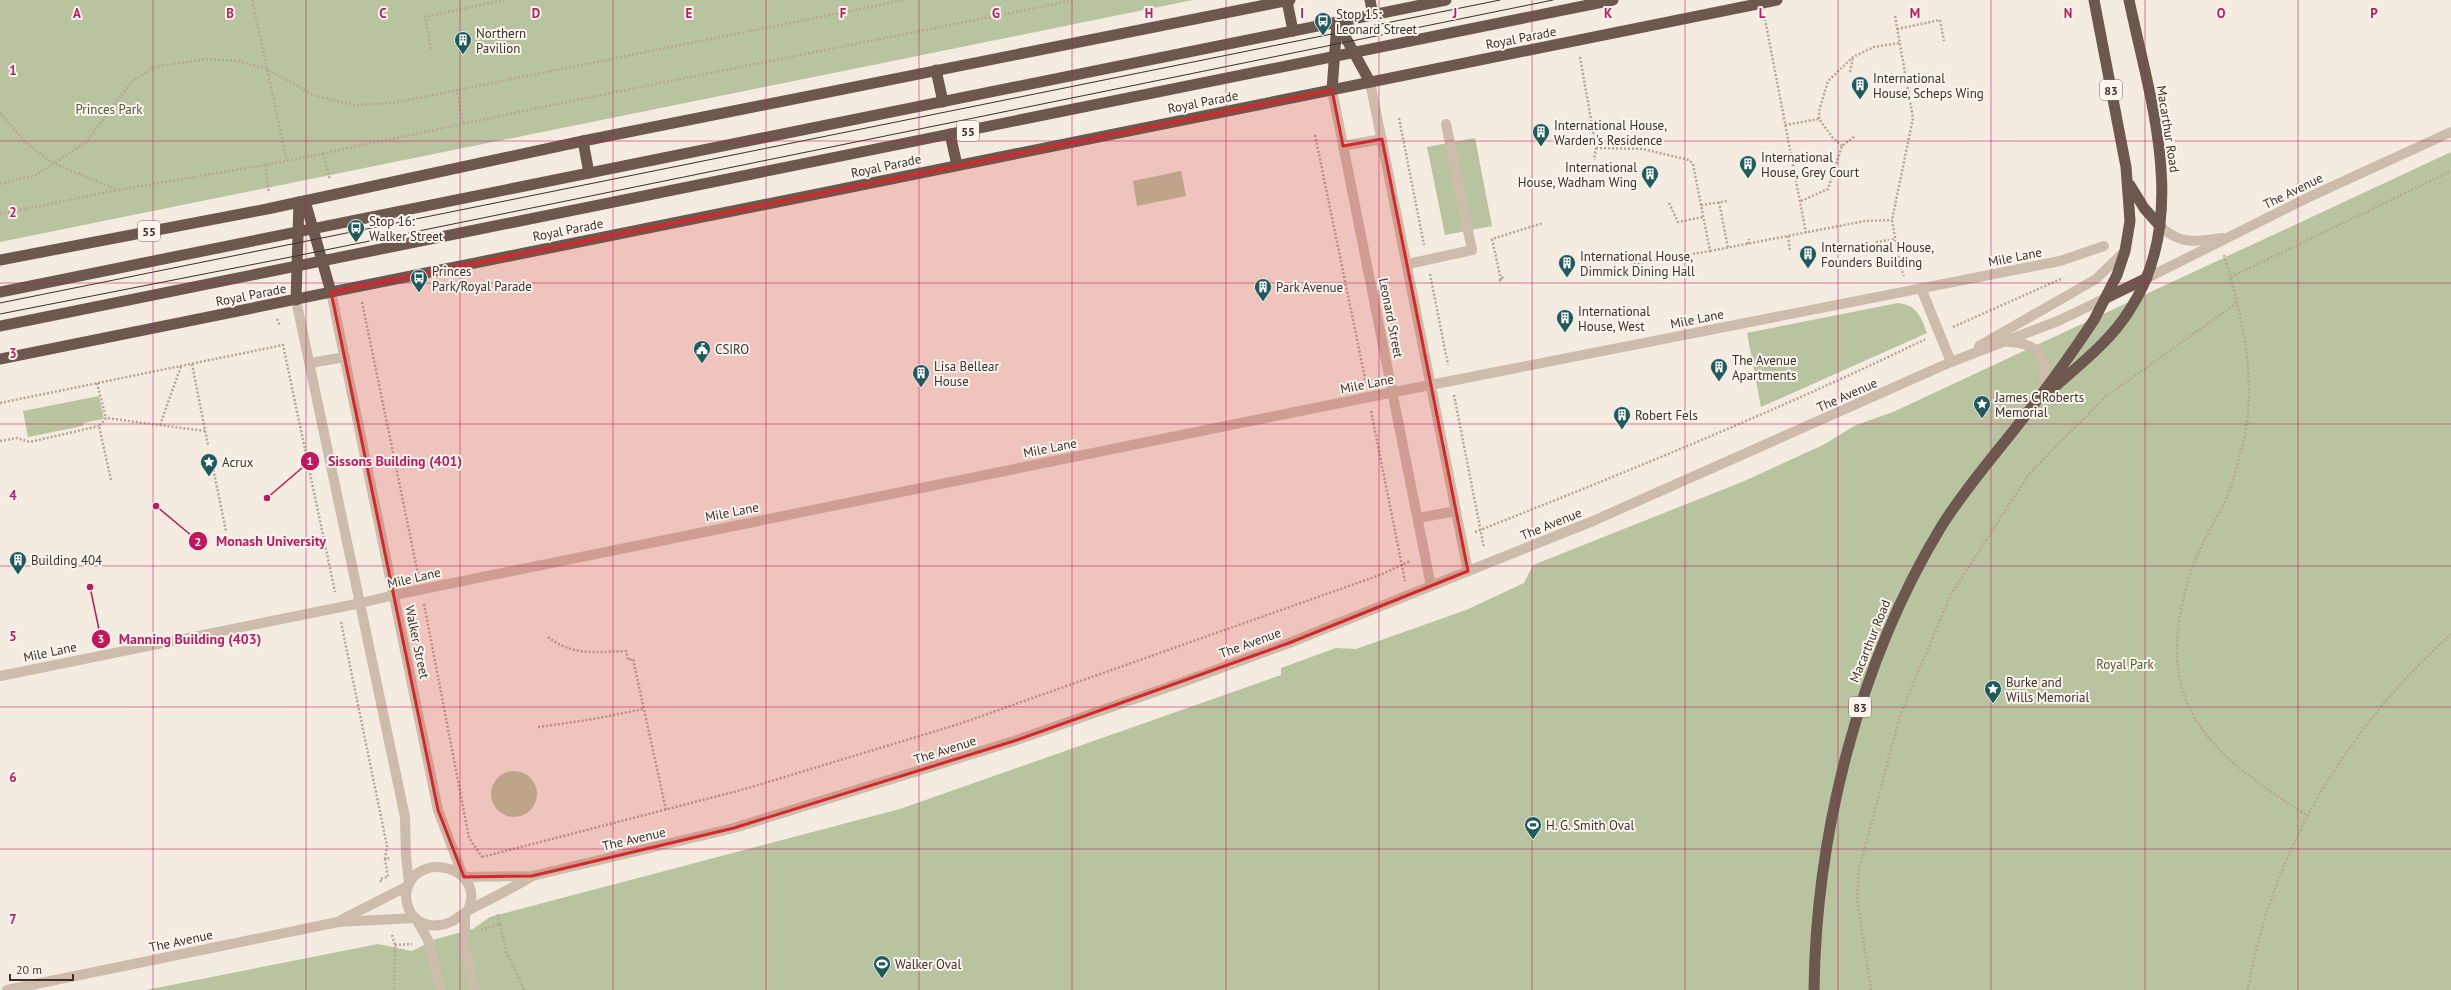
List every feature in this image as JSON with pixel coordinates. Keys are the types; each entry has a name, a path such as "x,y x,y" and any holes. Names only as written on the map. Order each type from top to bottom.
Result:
{"highway":[{"path":"1289,0 1293,31"},
{"name":"55","path":"0,260 302,202 583,141 1289,0"},
{"path":"1370,0 1373,15"},
{"name":"55","path":"0,292 1446,0"},
{"name":"Royal Parade","path":"0,326 296,268 1613,0"},
{"name":"Royal Parade","path":"0,359 1777,0"},
{"name":"Macarthur Road","path":"1814,990 1817,928 1826,859 1848,752 1867,683 1901,603 1942,527 1965,492 2040,397 2094,320 2108,297 2125,251 2130,221 2128,180 2094,0"},
{"name":"Macarthur Road","path":"2031,409 2116,328 2130,311 2147,278 2157,250 2160,226 2160,156 2130,0"},
{"path":"1336,22 1370,82"},
{"path":"1332,90 1336,22"},
{"path":"936,70 943,102"},
{"path":"950,134 957,166"},
{"path":"583,141 589,173"},
{"path":"2128,180 2144,208 2160,226"},
{"path":"302,202 313,228 332,292"},
{"path":"296,300 298,232 302,202"},
{"path":"2108,297 2147,278"}],"street":[{"name":"Leonard Street","path":"1370,82 1408,264 1468,571"},
{"name":"Leonard Street","path":"1332,90 1431,586"},
{"path":"1408,264 1472,250 1446,124"},
{"name":"The Avenue","path":"2147,278 2307,198 2451,132"},
{"path":"1343,146 1382,139"},
{"path":"2160,226 2173,238 2183,240 2228,238"},
{"name":"Mile Lane","path":"0,676 1432,384 2060,261 2104,246"},
{"name":"The Avenue","path":"1951,362 2096,280 2112,266 2125,251"},
{"path":"1921,288 1951,362"},
{"name":"Walker Street","path":"332,292 438,810 463,877"},
{"name":"The Avenue","path":"463,877 532,876 734,828 927,769 1180,683 1289,643 1593,521 1951,362 2058,321 2108,297"},
{"path":"296,300 405,817 406,856 409,885 408,906 428,940 440,990"},
{"name":"The Avenue","path":"2004,342 2025,343 2039,352 2045,372 2040,397"},
{"path":"310,363 345,357"},
{"path":"1418,518 1456,511"},
{"path":"409,885 420,872 433,867 454,870 463,877 471,894 466,912 465,946 474,990"},
{"name":"The Avenue","path":"466,912 532,876"},
{"name":"The Avenue","path":"338,922 409,885"},
{"path":"416,919 431,925 440,925 453,921 466,912"},
{"name":"The Avenue","path":"7,990 338,922 416,919"}],"path":[{"path":"252,0 287,161"},
{"path":"431,49 425,17 504,0"},
{"path":"0,184 36,175 86,142 132,83 153,67 207,59 238,61 267,69 313,95 354,105 393,103 904,0"},
{"path":"0,214 118,190 287,161 1075,0"},
{"path":"1762,3 1806,232"},
{"path":"1895,16 1913,118 1892,220 1900,266 1908,291"},
{"path":"1897,29 1940,20 1944,42"},
{"path":"1577,40 1596,148 1594,160"},
{"path":"1842,146 1833,138 1819,119 1819,110 1828,81 1853,57 1874,47 1900,43"},
{"path":"1850,72 1853,57"},
{"path":"457,89 463,124"},
{"path":"1892,94 1908,91"},
{"path":"0,113 25,142 53,163 118,190"},
{"path":"1399,118 1487,564"},
{"path":"1786,125 1819,119"},
{"path":"1315,135 1408,595"},
{"path":"1801,201 1828,189 1842,146 1855,136"},
{"path":"1596,148 1643,149 1689,160 1693,164 1710,251"},
{"path":"2231,277 2451,171"},
{"path":"1701,205 1728,201"},
{"path":"1669,202 1678,222 1703,217"},
{"path":"1718,202 1728,248"},
{"path":"1635,279 1632,264 1728,248 1865,221 1892,220"},
{"path":"1504,276 1500,280 1492,240 1543,223"},
{"path":"1788,236 1790,251"},
{"path":"1748,244 1749,239"},
{"path":"1869,251 1875,248 1877,242 1895,239"},
{"path":"2218,243 2231,277 2238,302 2248,357 2250,392 2244,442 2224,504 2194,565 2176,632 2176,663 2183,693 2193,718 2209,740 2234,765 2306,815"},
{"path":"1461,538 1623,473 1875,364 1939,333 2066,276"},
{"path":"1871,990 1857,898 1859,869 1900,713 1950,596 2029,474 2105,397 2238,302"},
{"path":"0,403 283,346"},
{"path":"192,364 208,445"},
{"path":"160,425 181,366"},
{"path":"97,383 106,418"},
{"path":"106,418 205,431"},
{"path":"0,441 17,438 30,442 99,426 106,418"},
{"path":"99,426 111,480"},
{"path":"211,458 226,531"},
{"path":"482,857 745,789 959,724 1082,682 1380,575 1425,553"},
{"path":"2248,990 2263,924 2278,881 2306,815 2352,742 2377,710 2415,667 2451,634"},
{"path":"548,637 558,645 575,652 626,651 628,660 633,658 666,810"},
{"path":"538,727 588,720 644,709"},
{"path":"652,774 658,772"},
{"path":"469,838 482,857 483,863"},
{"path":"381,884 380,879 388,877 385,859 399,857"},
{"path":"495,906 506,951 524,990"},
{"path":"478,931 500,924"},
{"path":"391,931 395,945 394,990"},
{"path":"395,945 415,944"}],"highlighted area":[{"path":"1332,90 1343,146 1382,139 1468,571 1289,643 1014,741 734,828 532,876 464,877 438,810 331,292"}],"green space":[{"name":"Princes Park","path":"0,0 1193,0 0,242"},
{"path":"1475,138 1492,226 1445,235 1427,147"},
{"name":"Royal Park","path":"2451,152 2451,990 146,990 378,944 412,951 436,939 473,929 490,917 900,809 1281,675 1281,668 1336,648 1356,649 1466,610 1524,583 1533,565 1742,482 1823,445 1856,425 1893,412"},
{"path":"1181,171 1186,196 1137,206 1133,181"},
{"path":"1898,303 1910,306 1914,309 1923,322 1927,333 1761,407 1747,333"},
{"path":"99,396 104,419 83,423 83,426 28,437 23,411"},
{"path":"519,771 531,777 536,785 536,803 531,811 523,816 509,817 497,811 492,803 491,789 497,777 505,772"}],"tram line":[{"path":"0,303 1500,0"},
{"path":"0,314 296,256 1553,0"}],"place":[{"name":"Stop 15: Leonard Street","path":"1323,36"},
{"name":"Northern Pavilion","path":"463,55"},
{"name":"International House, Scheps Wing","path":"1860,100"},
{"name":"International House, Warden's Residence","path":"1541,147"},
{"name":"International House, Grey Court","path":"1748,179"},
{"name":"International House, Wadham Wing","path":"1650,189"},
{"name":"Stop 16: Walker Street","path":"356,243"},
{"name":"International House, Founders Building","path":"1808,269"},
{"name":"International House, Dimmick Dining Hall","path":"1567,278"},
{"name":"Princes Park/Royal Parade","path":"419,293"},
{"name":"Park Avenue","path":"1263,302"},
{"name":"International House, West","path":"1565,333"},
{"name":"CSIRO","path":"702,364"},
{"name":"The Avenue Apartments","path":"1719,382"},
{"name":"Lisa Bellear House","path":"921,388"},
{"name":"James C Roberts Memorial","path":"1982,419"},
{"name":"Robert Fels","path":"1622,430"},
{"name":"Acrux","path":"209,477"},
{"name":"Sissons Building (401)","path":"267,498"},
{"name":"Monash University","path":"156,506"},
{"name":"Building 404","path":"18,575"},
{"name":"Manning Building (403)","path":"90,587"},
{"name":"Burke and Wills Memorial","path":"1993,704"},
{"name":"H. G. Smith Oval","path":"1533,840"},
{"name":"Walker Oval","path":"882,979"}]}
